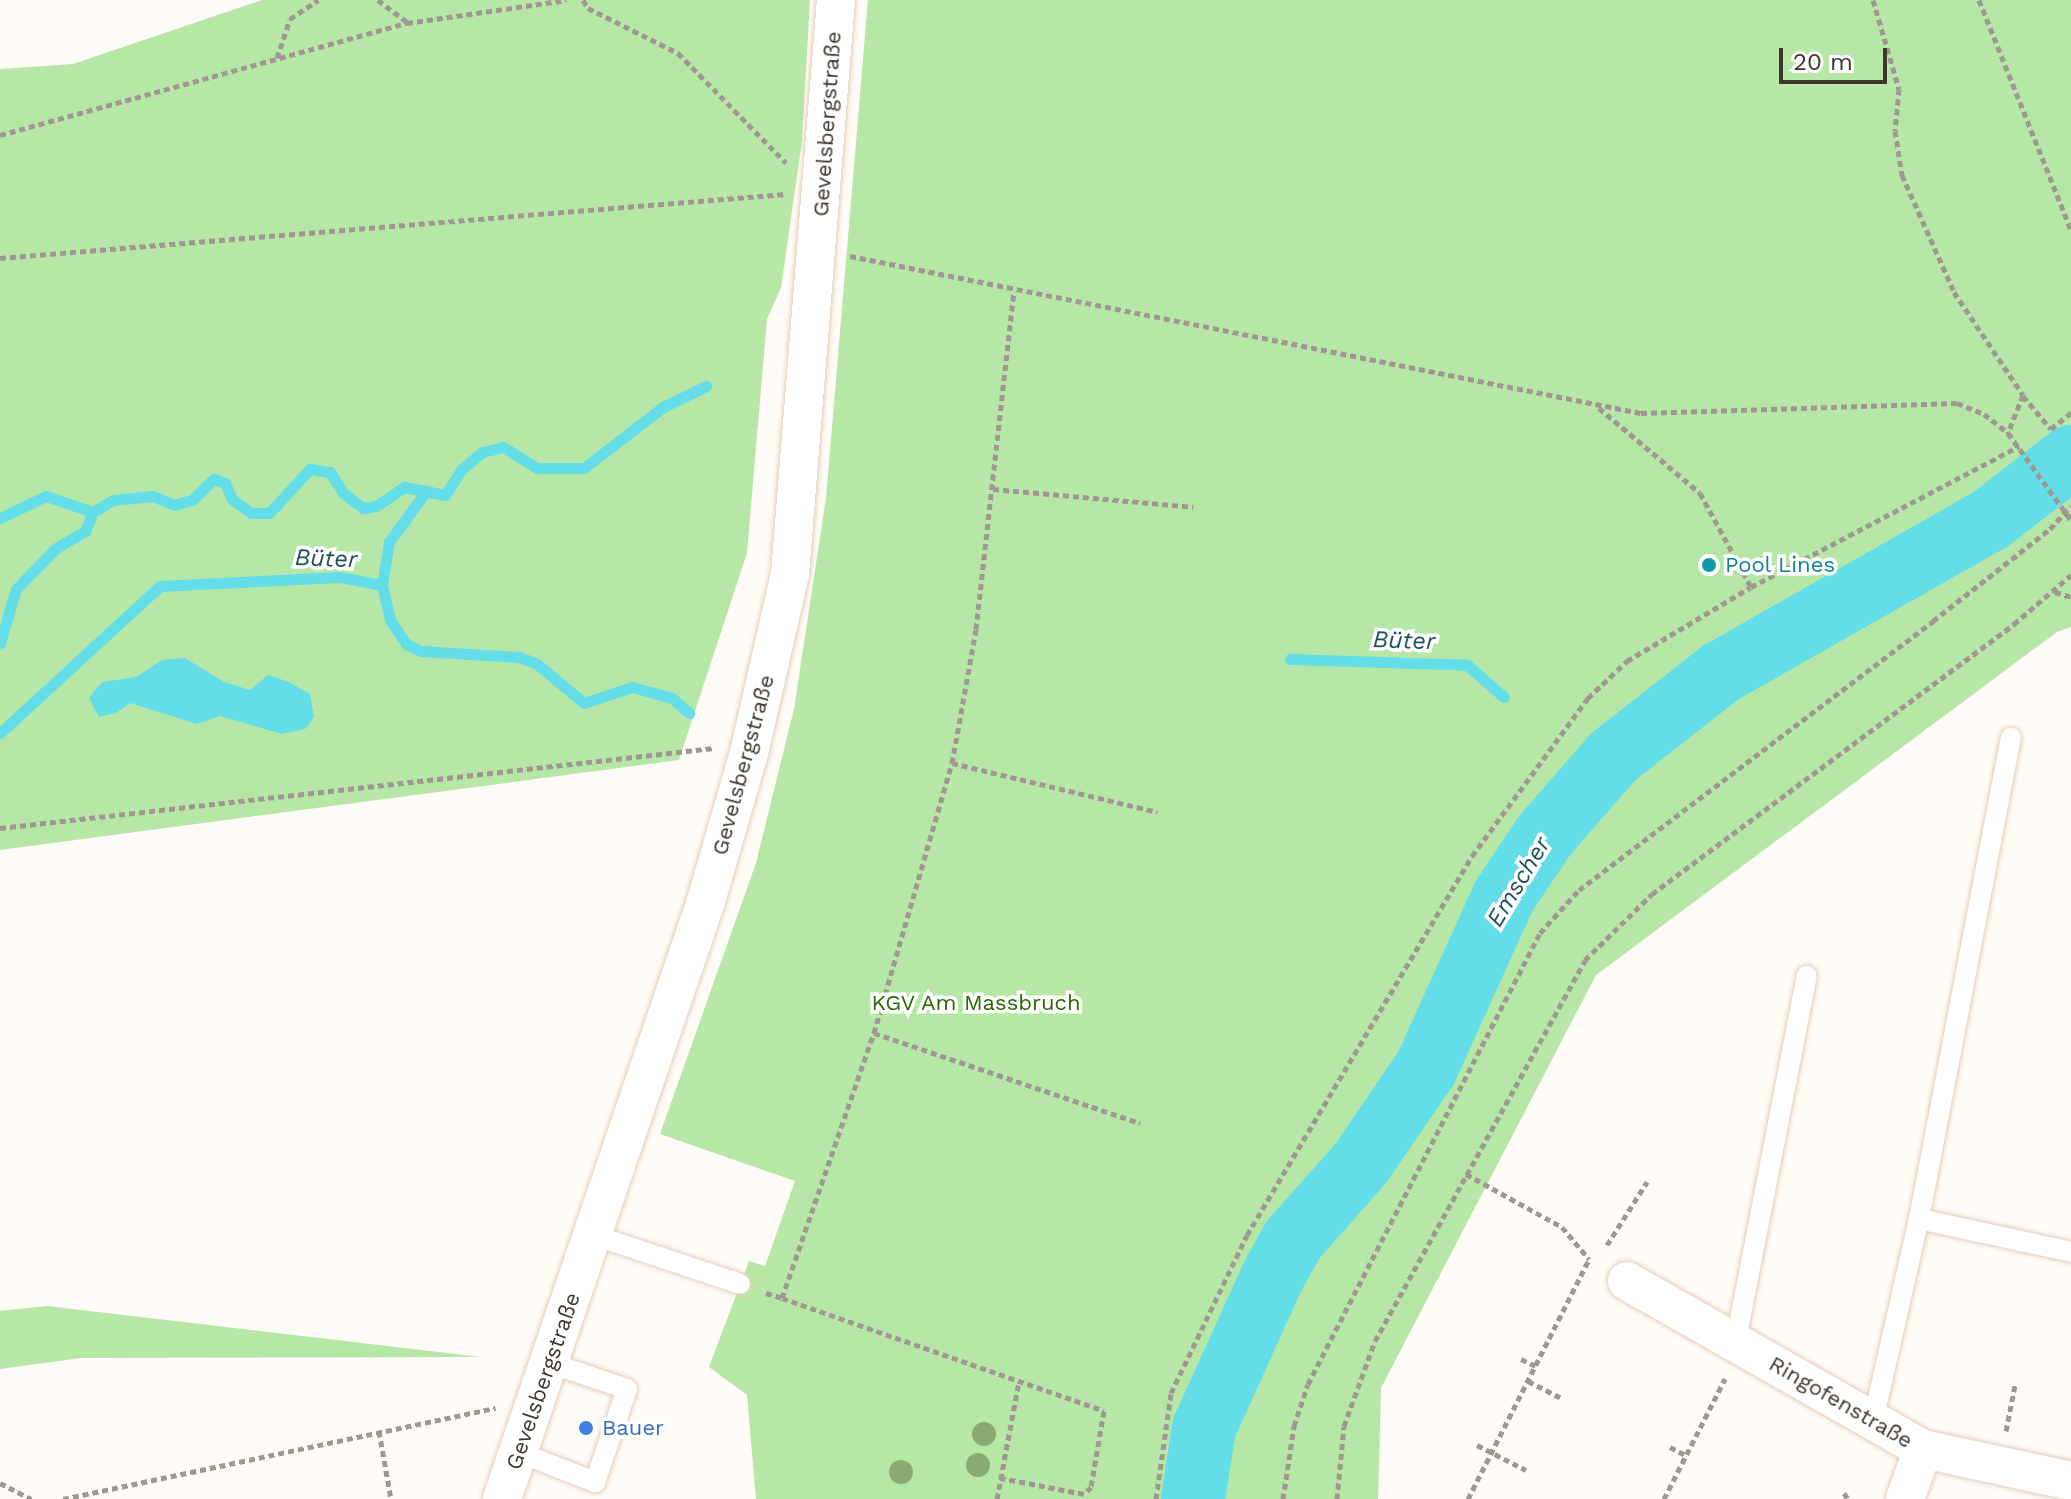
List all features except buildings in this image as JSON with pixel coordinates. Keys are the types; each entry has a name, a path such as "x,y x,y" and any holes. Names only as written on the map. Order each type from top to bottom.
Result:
{"street":[{"name":"Gevelsbergstraße","path":"502,1499 706,901 749,753 790,574 836,0"},
{"name":"Ringofenstraße","path":"1627,1281 1923,1449 2071,1481"},
{"path":"1905,1499 1923,1449"}],"lane":[{"path":"1873,1421 1919,1219 2011,738"},
{"path":"1739,1342 1807,976"},
{"path":"1919,1219 2071,1252"},
{"path":"593,1235 740,1284"},
{"path":"518,1452 595,1482 627,1389 550,1363"}],"path":[{"path":"277,58 290,19 318,0"},
{"path":"378,0 407,23"},
{"path":"0,135 407,23 566,0"},
{"path":"583,0 588,8 678,53 782,160 822,191"},
{"path":"1873,0 1899,89 1895,131 1902,175 1954,292 2023,395 2051,429 2071,413"},
{"path":"1979,0 2071,230"},
{"path":"0,258 822,191"},
{"path":"818,249 1014,291 1597,407 1641,413 1928,400 1957,403 1984,414 2008,433 2069,509 2071,520"},
{"path":"782,1298 874,1033 952,763 966,698 1014,291"},
{"path":"2008,433 2023,395"},
{"path":"1597,407 1700,493 1751,587"},
{"path":"1156,1499 1171,1393 1247,1235 1472,856 1608,676 1751,587 2019,446"},
{"path":"993,489 1193,507"},
{"path":"1283,1499 1294,1426 1308,1384 1540,933 1589,881 1945,612 2050,529 2069,509"},
{"path":"1337,1499 1344,1426 1375,1341 1585,960 1652,894 2055,592 2071,575"},
{"path":"2055,592 2071,597"},
{"path":"0,828 710,747 749,753"},
{"path":"952,763 1157,812"},
{"path":"874,1033 1140,1123"},
{"path":"1466,1174 1562,1227 1589,1259 1627,1281"},
{"path":"1607,1245 1647,1182"},
{"path":"1468,1499 1589,1259"},
{"path":"740,1284 1104,1411 1091,1487 1084,1494 1001,1478"},
{"path":"1664,1499 1739,1342"},
{"path":"1521,1359 1536,1366"},
{"path":"1528,1381 1563,1399"},
{"path":"997,1499 1019,1382"},
{"path":"1999,1466 2015,1385"},
{"path":"63,1499 94,1496 487,1409 533,1408"},
{"path":"379,1431 391,1499"},
{"path":"1477,1445 1526,1470"},
{"path":"1670,1447 1686,1455"},
{"path":"0,1483 31,1499"}],"green space":[{"path":"262,0 810,0 802,141 781,288 767,319 747,553 679,760 0,850 0,69 73,64"},
{"name":"KGV Am Massbruch","path":"868,0 2071,0 2071,627 2057,632 1596,975 1381,1388 1378,1499 756,1499 747,1395 709,1367 749,1261 765,1266 795,1181 660,1134 756,863 794,709 826,498"},
{"path":"47,1306 481,1357 81,1358 0,1369 0,1311"}],"water":[{"path":"185,658 224,682 250,690 268,675 289,682 310,694 314,717 305,729 282,734 220,716 197,724 130,703 116,713 99,717 89,698 102,682 136,677 162,660"}],"waterway":[{"path":"0,518 46,496 93,512 113,500 153,496 174,505 192,500 214,479 225,483 232,499 251,513 269,513 310,469 330,472 343,493 363,508 376,506 404,487 445,495 462,469 482,452 503,447 537,468 584,468 663,407 706,386"},
{"name":"Emscher","path":"1193,1499 1204,1428 1274,1274 1292,1241 1361,1163 1426,1068 1504,896 1545,835 1613,757 1720,673 1991,519 2071,457"},
{"path":"382,585 389,542 426,491"},
{"path":"0,643 16,589 56,548 85,531 93,512"},
{"name":"Büter","path":"0,733 160,586 340,577 382,585 390,620 406,644 421,651 519,657 537,664 584,703 632,687 672,698 689,713"},
{"name":"Büter","path":"1290,659 1467,665 1504,697"},
{"name":"Büter","path":"1583,761 1596,777"}],"place":[{"name":"Pool Lines","path":"1709,565"},
{"name":"Bauer","path":"586,1428"}]}
